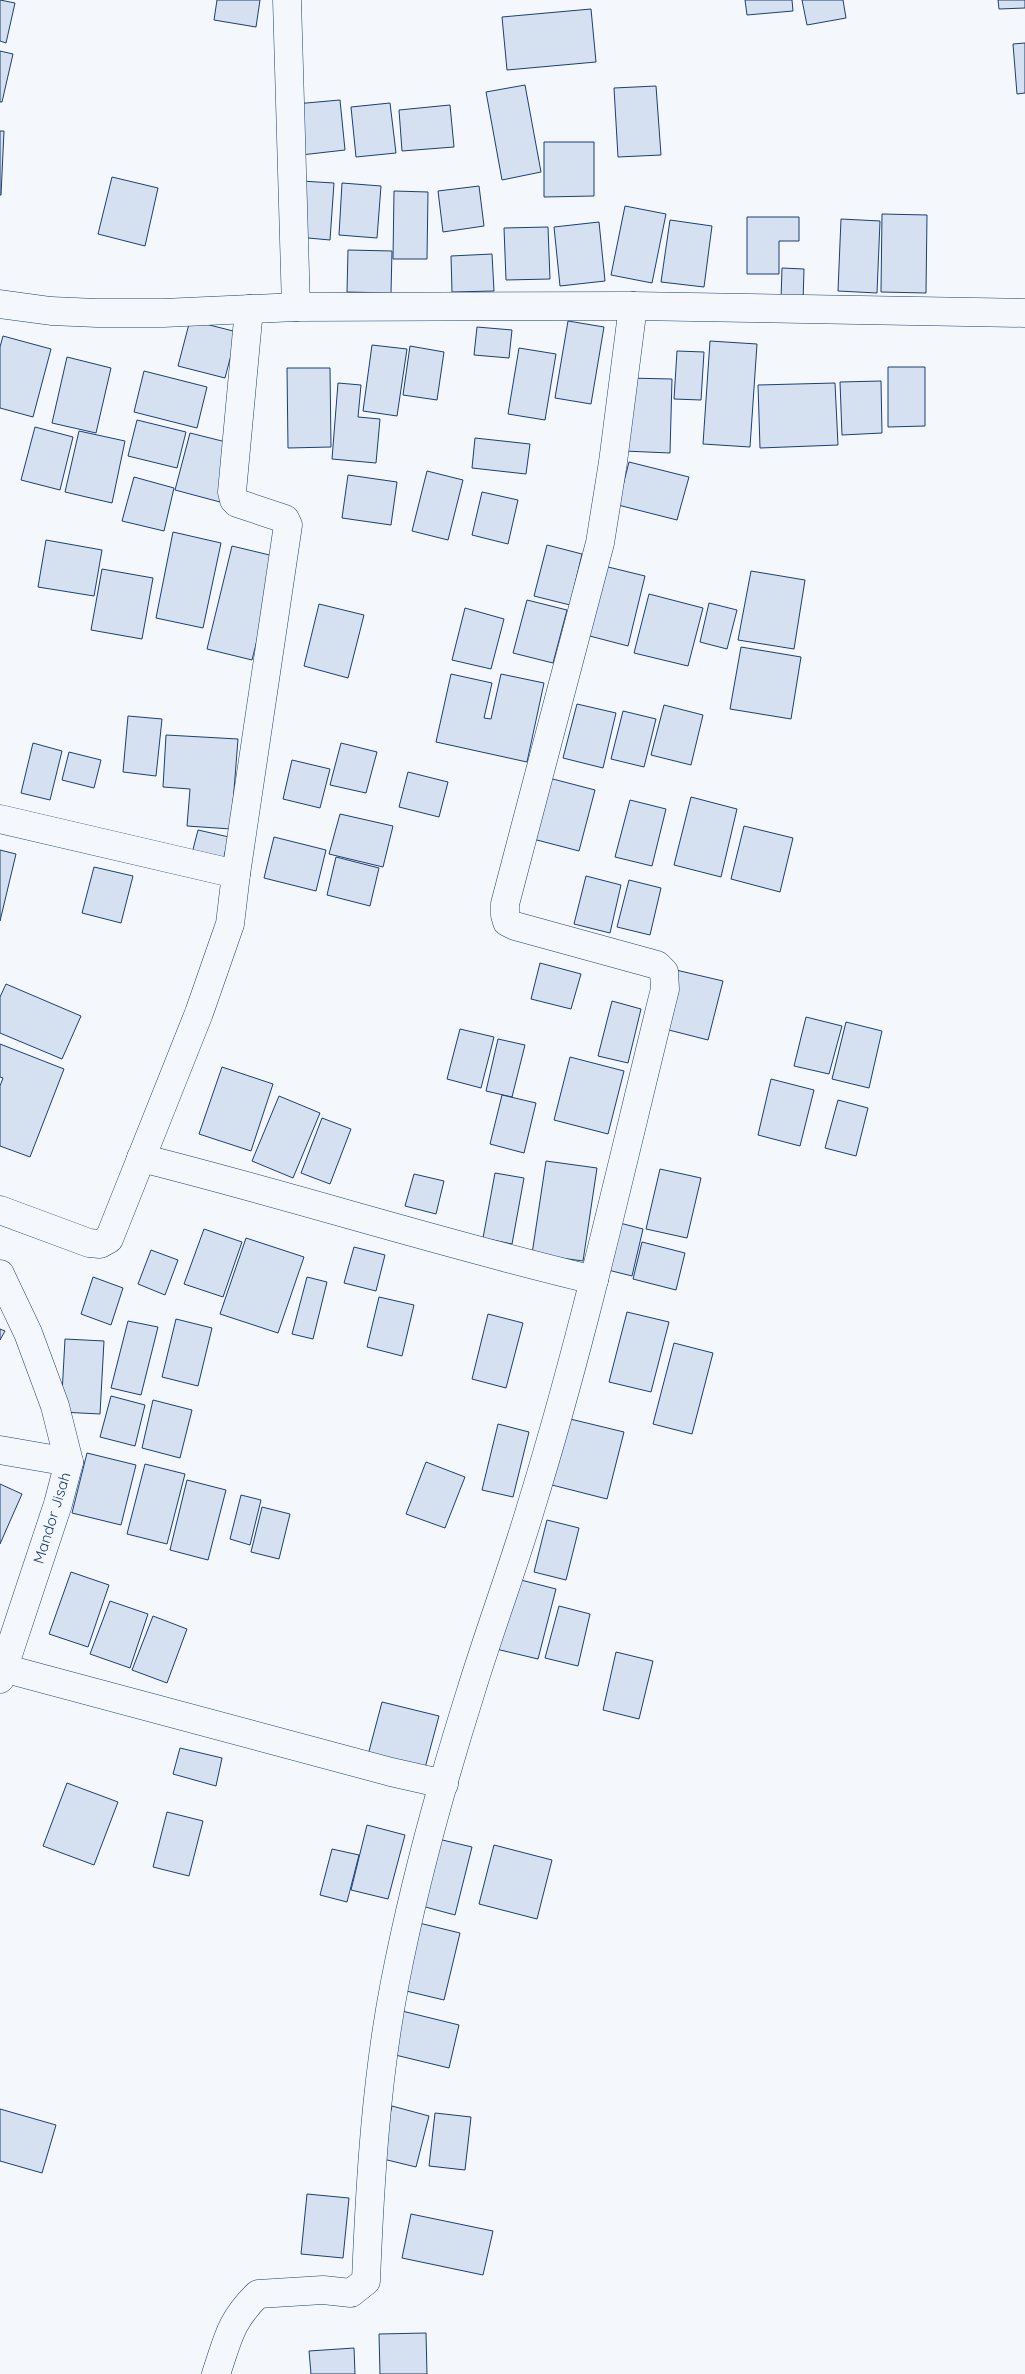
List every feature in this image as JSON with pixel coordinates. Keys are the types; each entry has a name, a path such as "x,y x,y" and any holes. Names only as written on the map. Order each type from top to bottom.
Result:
{"street":[{"path":"287,0 296,307"},
{"path":"0,304 51,311 97,313 296,307 633,306 1025,313"},
{"path":"216,2374 232,2325 258,2294 323,2290 351,2293 366,2281 370,2194 385,2046 394,1984 416,1887 470,1692 531,1507 577,1348 665,989 665,977 657,965 511,925 506,918 505,909 600,544 614,462 633,306"},
{"path":"0,1210 88,1243 100,1244 109,1239 199,1012 230,924 288,525 285,519 238,503 234,500 232,492 248,309"},
{"path":"0,819 236,874"},
{"path":"141,1158 214,1176 500,1258 594,1280"},
{"name":"Mandor Jisah","path":"0,1274 34,1351 55,1406 69,1462 58,1504 2,1673"},
{"path":"0,1450 69,1462"},
{"path":"2,1673 444,1784"}],"building":[{"path":"0,0 15,3 6,43 0,41"},
{"path":"217,0 260,0 256,27 214,20"},
{"path":"745,0 792,0 793,11 747,15"},
{"path":"802,0 843,0 846,18 807,25"},
{"path":"998,0 1025,0 1025,8 999,9"},
{"path":"591,9 596,62 507,70 502,17"},
{"path":"1025,43 1025,93 1017,94 1013,44"},
{"path":"0,51 13,54 2,102 0,102"},
{"path":"525,85 541,172 502,180 486,92"},
{"path":"656,86 661,155 618,157 614,88"},
{"path":"340,100 345,150 301,155 295,104"},
{"path":"390,103 396,153 356,157 351,107"},
{"path":"450,105 454,147 402,151 399,110"},
{"path":"0,131 4,131 1,195 0,195"},
{"path":"544,142 594,142 594,196 544,197"},
{"path":"112,177 158,188 145,246 98,234"},
{"path":"301,181 334,183 330,240 297,237"},
{"path":"342,183 381,186 377,238 339,235"},
{"path":"479,186 484,226 443,232 438,191"},
{"path":"394,191 428,192 427,259 393,259"},
{"path":"625,206 666,214 652,283 611,275"},
{"path":"882,214 927,215 926,293 881,292"},
{"path":"747,217 799,217 799,241 779,241 779,274 747,274"},
{"path":"841,219 880,221 877,293 838,291"},
{"path":"670,220 712,226 704,287 661,282"},
{"path":"599,222 605,281 560,286 554,227"},
{"path":"548,227 550,279 506,280 504,228"},
{"path":"348,250 392,251 391,293 347,292"},
{"path":"492,254 494,291 452,292 451,256"},
{"path":"782,268 804,269 803,302 781,300"},
{"path":"190,320 237,332 225,378 178,366"},
{"path":"568,321 604,327 591,404 555,398"},
{"path":"477,327 512,330 509,358 474,355"},
{"path":"3,336 51,349 33,417 0,408 0,347"},
{"path":"710,341 757,344 750,447 703,444"},
{"path":"372,345 407,349 397,416 363,411"},
{"path":"410,346 444,352 437,400 403,395"},
{"path":"519,348 556,354 545,420 508,414"},
{"path":"677,351 704,352 701,400 674,399"},
{"path":"67,357 111,368 96,433 52,423"},
{"path":"888,367 925,367 925,426 888,427"},
{"path":"287,368 330,368 331,447 288,448"},
{"path":"144,371 207,387 197,428 134,412"},
{"path":"627,378 672,379 670,453 624,451"},
{"path":"881,381 882,433 842,435 840,382"},
{"path":"338,383 361,385 358,417 380,419 376,463 332,459"},
{"path":"835,383 838,445 760,448 758,385"},
{"path":"137,420 186,432 177,468 128,456"},
{"path":"35,427 73,437 60,490 21,480"},
{"path":"79,431 125,441 112,503 65,492"},
{"path":"190,433 234,444 220,502 175,490"},
{"path":"475,438 530,444 526,474 472,468"},
{"path":"629,462 689,477 677,520 618,505"},
{"path":"427,471 463,480 448,540 412,531"},
{"path":"348,475 397,482 391,525 342,518"},
{"path":"134,477 174,488 164,531 122,521"},
{"path":"482,492 518,500 508,544 472,535"},
{"path":"173,532 221,543 203,628 156,618"},
{"path":"46,540 102,550 94,596 38,587"},
{"path":"547,545 582,554 570,605 534,596"},
{"path":"232,546 278,557 252,660 207,649"},
{"path":"600,565 645,576 628,646 582,634"},
{"path":"102,569 153,578 142,639 91,630"},
{"path":"751,571 805,580 794,649 738,640"},
{"path":"649,594 703,608 688,666 634,653"},
{"path":"527,600 567,610 553,663 513,653"},
{"path":"709,603 737,610 727,649 700,642"},
{"path":"319,604 364,615 348,678 304,666"},
{"path":"465,608 504,619 491,669 452,660"},
{"path":"741,647 801,657 791,719 730,709"},
{"path":"451,674 492,683 484,718 491,719 501,674 544,683 527,762 436,742"},
{"path":"577,704 616,713 603,768 563,758"},
{"path":"664,705 703,715 691,765 651,755"},
{"path":"623,711 656,719 644,767 611,759"},
{"path":"128,716 162,719 156,776 123,772"},
{"path":"166,735 238,739 231,829 187,826 190,789 163,787"},
{"path":"33,743 62,751 50,800 21,793"},
{"path":"341,743 377,752 366,793 330,785"},
{"path":"69,752 101,760 94,788 62,780"},
{"path":"292,760 330,769 320,808 283,799"},
{"path":"408,772 448,782 439,817 399,807"},
{"path":"549,778 595,790 579,851 533,839"},
{"path":"691,797 737,809 721,877 674,865"},
{"path":"630,800 666,809 652,866 615,857"},
{"path":"340,814 393,826 383,867 329,854"},
{"path":"744,826 793,838 780,892 731,879"},
{"path":"198,830 229,837 221,868 190,861"},
{"path":"274,837 326,850 316,891 264,878"},
{"path":"0,850 16,854 0,921"},
{"path":"336,857 379,868 370,906 327,895"},
{"path":"94,867 133,876 121,923 82,913"},
{"path":"586,876 621,885 610,933 574,924"},
{"path":"629,880 661,888 650,935 617,927"},
{"path":"540,963 581,974 571,1009 531,999"},
{"path":"676,970 723,981 708,1040 661,1028"},
{"path":"6,984 81,1016 62,1059 0,1033 0,997"},
{"path":"612,1001 641,1009 628,1063 598,1056"},
{"path":"806,1017 842,1026 829,1074 794,1066"},
{"path":"846,1022 882,1031 869,1088 832,1079"},
{"path":"460,1029 494,1037 481,1088 447,1079"},
{"path":"498,1039 525,1045 512,1097 486,1091"},
{"path":"0,1044 64,1069 30,1157 0,1146 0,1086 3,1078 0,1077"},
{"path":"570,1057 624,1071 608,1134 554,1120"},
{"path":"222,1067 273,1084 251,1151 199,1134"},
{"path":"771,1079 814,1090 800,1146 758,1135"},
{"path":"502,1095 536,1103 524,1153 490,1144"},
{"path":"279,1096 320,1113 293,1178 252,1161"},
{"path":"838,1100 868,1108 856,1156 825,1148"},
{"path":"322,1118 351,1129 330,1184 301,1173"},
{"path":"546,1161 597,1168 583,1261 532,1254"},
{"path":"660,1169 701,1178 687,1238 646,1229"},
{"path":"495,1173 524,1178 512,1244 483,1238"},
{"path":"414,1174 444,1181 436,1214 405,1206"},
{"path":"616,1222 643,1229 632,1276 604,1269"},
{"path":"204,1229 242,1242 223,1297 184,1284"},
{"path":"246,1238 304,1257 278,1333 220,1314"},
{"path":"642,1242 685,1253 676,1290 633,1279"},
{"path":"354,1247 385,1255 376,1291 344,1283"},
{"path":"151,1250 178,1260 165,1295 138,1284"},
{"path":"93,1277 123,1288 111,1325 81,1314"},
{"path":"307,1277 327,1282 313,1339 292,1334"},
{"path":"379,1297 414,1305 402,1356 367,1347"},
{"path":"627,1312 669,1322 651,1392 609,1382"},
{"path":"488,1314 523,1323 506,1388 472,1379"},
{"path":"176,1319 212,1328 198,1386 162,1377"},
{"path":"128,1321 158,1327 141,1395 111,1388"},
{"path":"0,1329 5,1331 0,1340"},
{"path":"65,1339 104,1341 100,1414 61,1412"},
{"path":"674,1343 713,1353 692,1434 653,1424"},
{"path":"111,1396 145,1405 135,1446 100,1437"},
{"path":"153,1400 192,1410 180,1458 142,1448"},
{"path":"566,1418 624,1432 607,1499 548,1484"},
{"path":"498,1424 529,1432 513,1497 482,1490"},
{"path":"87,1453 136,1465 121,1525 72,1513"},
{"path":"426,1462 465,1477 445,1528 406,1514"},
{"path":"145,1464 185,1474 167,1544 127,1534"},
{"path":"187,1480 226,1490 208,1560 170,1550"},
{"path":"0,1484 22,1494 0,1544"},
{"path":"241,1495 261,1500 250,1545 230,1539"},
{"path":"262,1507 290,1514 279,1559 251,1552"},
{"path":"547,1520 579,1528 566,1580 534,1572"},
{"path":"71,1572 109,1585 88,1647 49,1634"},
{"path":"513,1578 556,1589 538,1659 496,1649"},
{"path":"110,1601 148,1614 130,1668 90,1654"},
{"path":"559,1606 590,1614 578,1666 545,1658"},
{"path":"153,1616 187,1629 167,1683 132,1670"},
{"path":"616,1652 653,1661 639,1719 603,1710"},
{"path":"382,1702 439,1716 425,1768 368,1755"},
{"path":"180,1748 222,1758 216,1786 173,1774"},
{"path":"67,1783 118,1802 94,1865 43,1846"},
{"path":"167,1812 203,1821 189,1876 153,1867"},
{"path":"367,1825 405,1835 388,1899 351,1890"},
{"path":"434,1838 472,1847 455,1915 418,1905"},
{"path":"494,1845 552,1860 537,1919 479,1904"},
{"path":"332,1849 359,1855 347,1902 320,1895"},
{"path":"419,1923 460,1933 444,2000 402,1990"},
{"path":"398,2010 459,2025 449,2068 387,2053"},
{"path":"392,2106 429,2116 416,2167 379,2158"},
{"path":"0,2109 56,2125 42,2173 0,2161"},
{"path":"435,2113 471,2117 465,2170 429,2166"},
{"path":"307,2194 349,2198 343,2258 301,2254"},
{"path":"411,2214 493,2231 483,2275 402,2258"},
{"path":"426,2333 427,2374 380,2374 379,2334"},
{"path":"354,2348 355,2374 311,2374 309,2351"}]}
